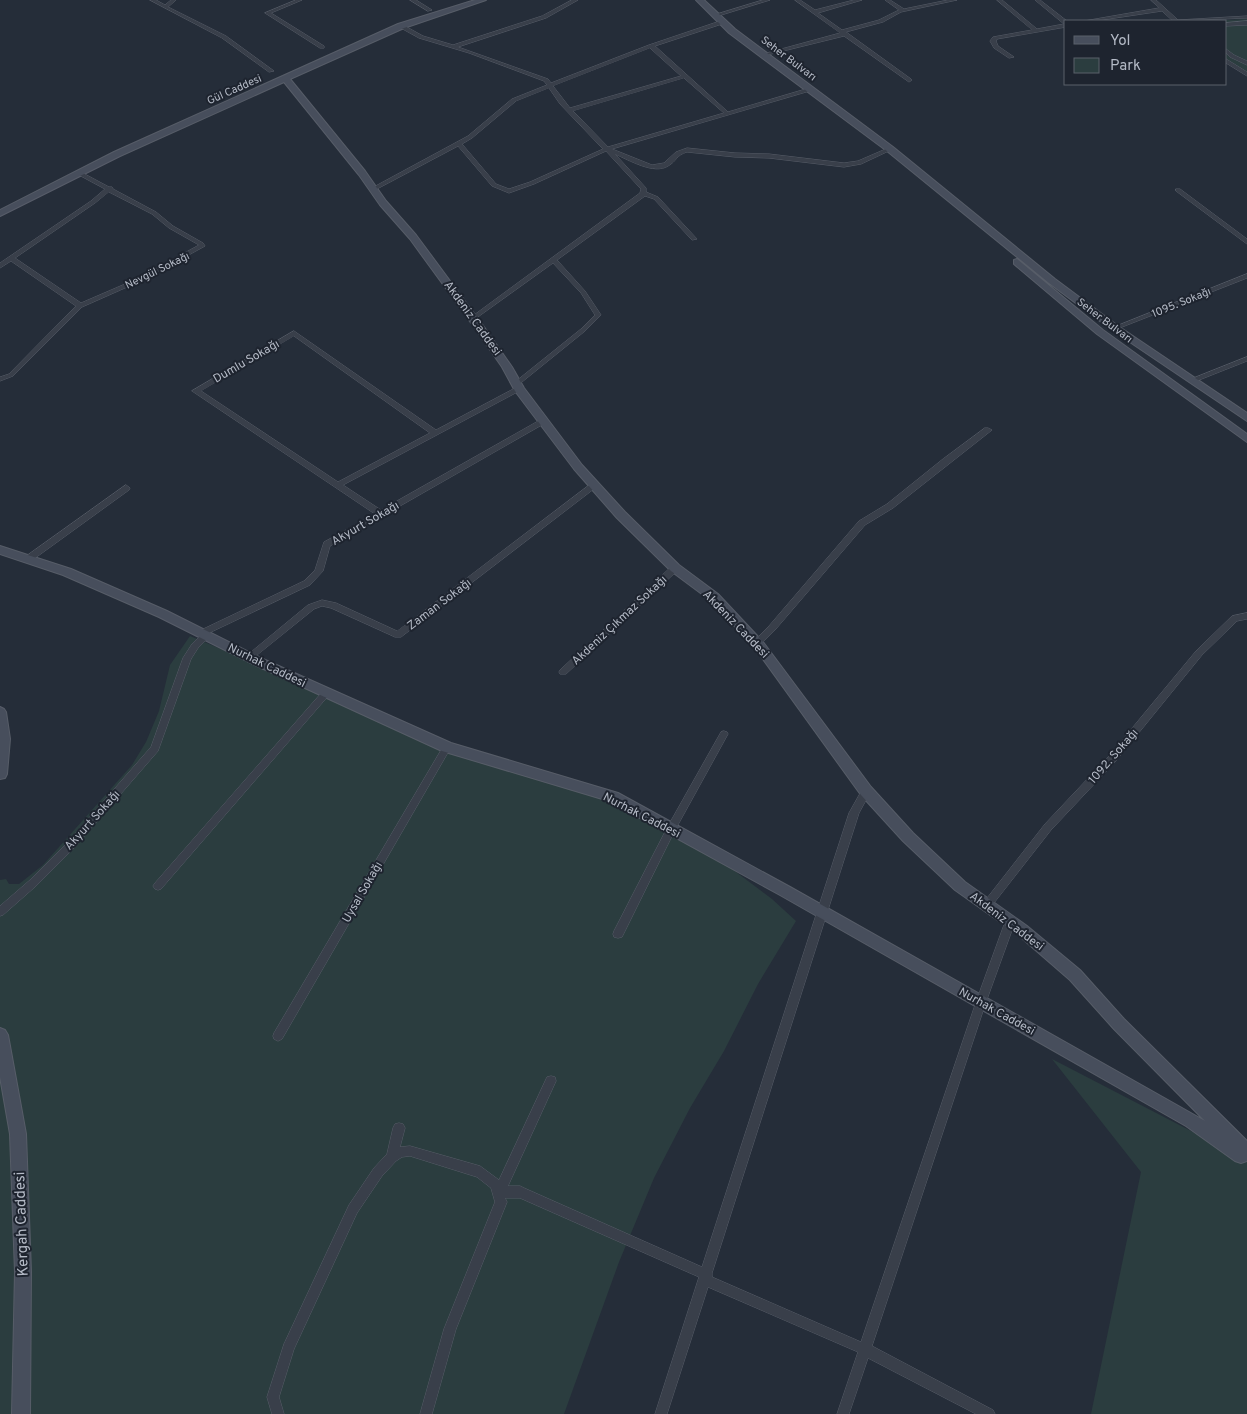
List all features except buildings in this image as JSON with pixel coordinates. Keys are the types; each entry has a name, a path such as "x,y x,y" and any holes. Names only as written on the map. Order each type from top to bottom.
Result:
{"street":[{"path":"152,0 224,38 271,71"},
{"path":"166,7 174,0"},
{"path":"300,0 267,13 322,47"},
{"path":"412,0 430,10"},
{"name":"Gül Caddesi","path":"0,204 108,149 393,22 462,0"},
{"name":"Gül Caddesi","path":"0,213 126,150 401,26 482,0"},
{"path":"452,47 544,17 576,0"},
{"name":"Seher Bulvarı","path":"700,0 723,22 765,56 890,148 959,207 1052,281 1115,328 1247,418"},
{"path":"716,15 768,0"},
{"path":"797,0 909,80"},
{"path":"814,12 860,0"},
{"path":"887,0 903,10"},
{"path":"765,56 881,21 903,10 955,0"},
{"path":"999,0 1035,30"},
{"path":"1037,0 1064,22"},
{"path":"1153,0 1175,20"},
{"path":"1093,20 1163,9"},
{"path":"1197,20 1247,17"},
{"path":"373,189 470,137 514,100 651,46 723,22"},
{"path":"1227,25 1247,23"},
{"path":"1011,57 996,47 994,39 999,36 1064,24"},
{"path":"401,26 421,37 546,80 569,110 644,189 643,193"},
{"path":"651,46 728,114"},
{"path":"1227,51 1232,56 1247,62"},
{"path":"1227,63 1247,74"},
{"path":"569,110 686,76"},
{"name":"Akdeniz Caddesi","path":"286,79 413,237 507,366 518,386 543,422 621,515 675,568 714,597 757,643 866,791 908,837 953,880 1010,922 1075,975 1119,1024 1247,1152"},
{"path":"458,143 490,181 501,189 509,191 532,184 607,149 811,89"},
{"path":"607,149 648,166 658,168 666,165 678,153 687,150 844,164 858,163 890,148"},
{"name":"Nevgül Sokağı","path":"0,379 11,375 80,306 141,279 202,246 195,239 171,227 154,213 80,173"},
{"path":"0,266 94,202 110,188"},
{"path":"1178,190 1247,242"},
{"path":"643,193 656,198 694,240"},
{"path":"473,318 643,193"},
{"name":"Seher Bulvarı","path":"959,207 1042,287 1247,439"},
{"path":"12,259 80,306"},
{"path":"337,485 518,386 598,315 582,292 553,259"},
{"name":"1095. Sokağı","path":"1115,328 1247,276"},
{"name":"Dumlu Sokağı","path":"380,514 196,391 294,333 435,433"},
{"path":"1192,380 1247,359"},
{"name":"Akyurt Sokağı","path":"0,912 33,883 70,846 155,749 187,658 204,634 312,580 319,571 327,544 543,422"},
{"path":"757,643 862,523 890,506 988,430"},
{"name":"Zaman Sokağı","path":"249,657 311,607 322,603 333,605 398,635 595,485"},
{"path":"28,559 126,488"},
{"name":"Nurhak Caddesi","path":"0,550 67,572 163,614 249,657 447,747 613,797 822,912 1192,1121 1247,1160"},
{"name":"Akdeniz Çıkmaz Sokağı","path":"563,672 675,568"},
{"name":"1092. Sokağı","path":"987,905 1048,827 1112,760 1199,653 1235,618 1247,616"},
{"path":"158,886 326,693"},
{"path":"0,712 4,740 0,774"},
{"path":"618,934 671,829 724,734"},
{"name":"Uysal Sokağı","path":"278,1036 447,747"},
{"path":"661,1414 854,813 866,791"},
{"path":"843,1414 981,1002 1010,922"},
{"name":"Kergah Caddesi","path":"0,1035 18,1134 22,1272 21,1414"},
{"path":"499,1192 512,1168 551,1081"},
{"path":"392,1157 398,1128"},
{"path":"278,1414 273,1397 288,1348 353,1209 378,1172 392,1157 401,1152 410,1151 480,1172 495,1184 501,1202 450,1329 426,1414"},
{"path":"499,1192 520,1192 864,1349 989,1414"}],"green space":[{"path":"1247,19 1247,72 1227,60 1227,20"},
{"path":"190,636 333,696 438,744 585,788 720,860 772,899 796,921 758,984 724,1051 690,1108 654,1178 619,1262 564,1414 0,1414 0,880 6,879 9,884 19,884 43,865 132,765 146,742 159,711 170,665"},
{"path":"1052,1059 1247,1160 1247,1414 1091,1414 1141,1172"}]}
